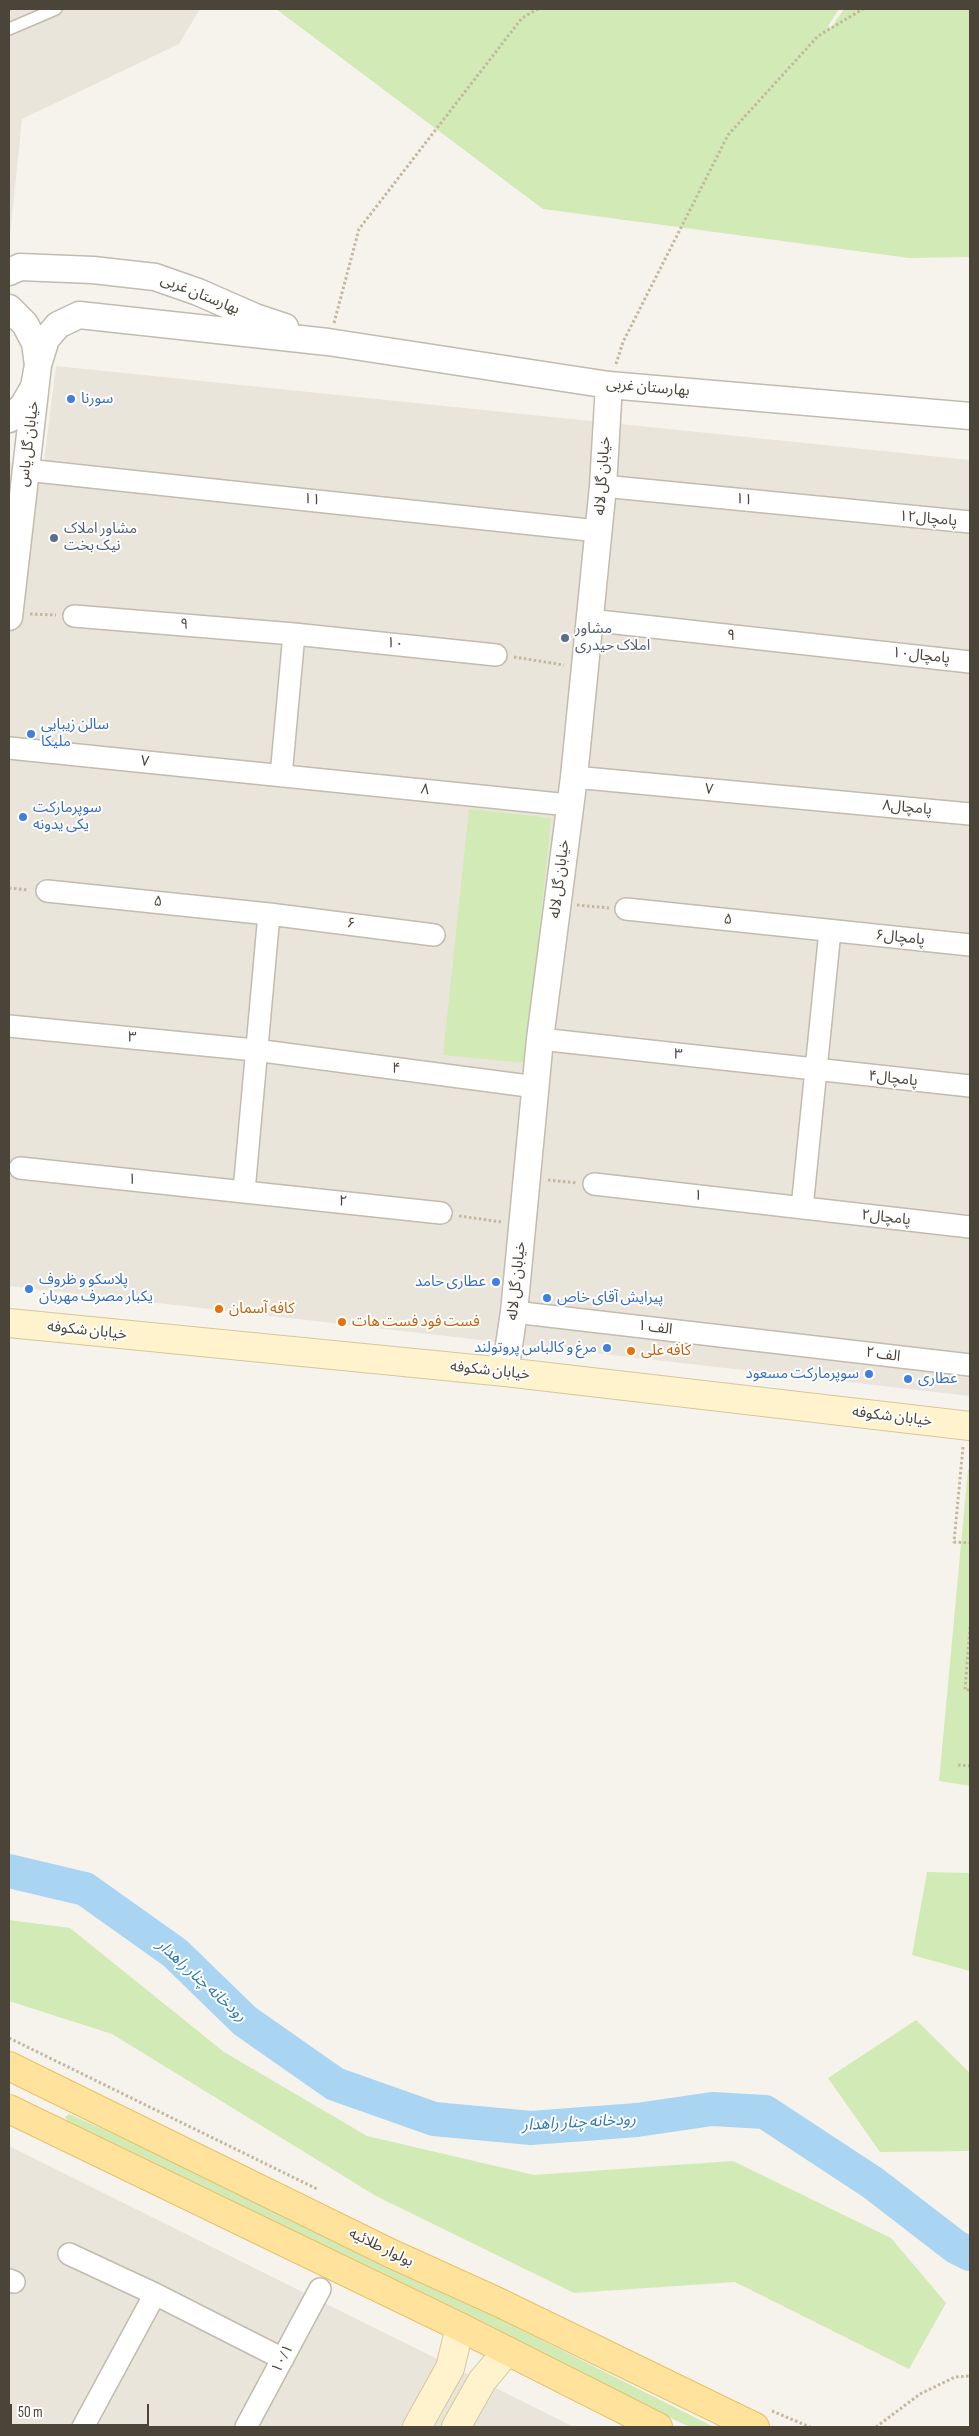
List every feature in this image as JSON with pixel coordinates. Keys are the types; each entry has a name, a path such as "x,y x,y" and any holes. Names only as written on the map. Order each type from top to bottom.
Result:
{"main road":[{"name":"خیابان شکوفه","path":"9,1323 505,1372 968,1426"},
{"name":"بولوار طلائیه","path":"9,2066 390,2253 762,2418"},
{"path":"35,2121 54,2087"},
{"path":"9,2109 460,2327 658,2427"},
{"path":"417,2427 450,2368 460,2327"},
{"path":"456,2427 482,2381 507,2351"},
{"path":"450,2368 463,2363 470,2364 480,2374 482,2381"}],"street":[{"name":"بهارستان غربی","path":"9,272 20,267 93,270 155,277 198,292 255,317 328,342"},
{"path":"9,308 25,324 35,343 38,365 34,387 23,406 9,419"},
{"name":"بهارستان غربی","path":"38,365 46,339 58,326 79,315 328,342 609,385 970,416"},
{"name":"خیابان گل یاس","path":"9,617 38,365"},
{"name":"خیابان گل لاله","path":"505,1372 514,1312 528,1179 540,1039 574,777 603,486 609,385"},
{"name":"۱۱","path":"26,470 598,531"},
{"name":"۱۱","path":"603,486 886,515"},
{"name":"پامچال۱۲","path":"886,515 970,522"},
{"name":"۹","path":"74,616 294,634"},
{"name":"۹","path":"590,620 872,651"},
{"path":"281,776 294,634"},
{"name":"۱۰","path":"294,634 496,655"},
{"name":"پامچال۱۰","path":"872,651 970,662"},
{"name":"۷","path":"9,748 281,776"},
{"name":"۸","path":"281,776 569,805"},
{"name":"۷","path":"574,777 843,802"},
{"name":"پامچال۸","path":"843,802 970,814"},
{"name":"۵","path":"47,891 269,914"},
{"name":"۵","path":"626,910 830,931"},
{"path":"244,1191 255,1050 269,914"},
{"name":"۶","path":"269,914 434,934"},
{"path":"802,1208 830,931"},
{"name":"پامچال۶","path":"830,931 970,945"},
{"name":"۳","path":"9,1026 255,1050"},
{"name":"۳","path":"540,1039 816,1071"},
{"name":"۴","path":"255,1050 536,1087"},
{"name":"پامچال۴","path":"816,1071 970,1086"},
{"name":"۱","path":"20,1168 244,1191"},
{"name":"۱","path":"594,1184 802,1208"},
{"name":"۲","path":"244,1191 441,1213"},
{"name":"پامچال۲","path":"802,1208 970,1227"},
{"name":"۱ الف","path":"514,1312 796,1344"},
{"name":"۲ الف","path":"796,1344 970,1365"},
{"path":"69,2254 155,2294 283,2359"},
{"name":"۱۰/۱","path":"246,2427 320,2289"},
{"path":"83,2427 155,2294"}],"lane":[{"path":"9,29 56,9"}],"path":[{"path":"328,342 359,229 522,18 538,9"},
{"path":"609,385 622,342 728,135 818,36 863,9"},
{"path":"9,612 74,616"},
{"path":"496,655 585,668"},
{"path":"557,903 626,910"},
{"path":"528,1179 594,1184"},
{"path":"441,1213 522,1225"},
{"path":"968,1426 954,1542 970,1543"},
{"path":"970,1627 965,1690 970,1690"},
{"path":"958,1765 970,1766"},
{"path":"9,2038 320,2191"},
{"path":"876,2427 920,2394 955,2377 970,2376"},
{"path":"762,2418 810,2427"}],"shaded area":[{"path":"9,9 200,9 179,44 22,119 9,246"},
{"path":"56,366 970,460 970,1396 9,1286 9,463 43,469"},
{"path":"9,2146 574,2427 9,2427"}],"green space":[{"path":"276,9 839,9 828,26 831,28 844,9 970,9 970,257 909,258 543,209"},
{"path":"469,809 551,818 526,1063 443,1055"},
{"path":"968,1469 970,1469 970,1786 939,1781"},
{"path":"927,1872 970,1873 970,1971 912,1955"},
{"path":"9,1920 70,1928 224,2052 367,2136 534,2175 733,2161 891,2238 946,2303 909,2369 735,2282 574,2293 376,2196 112,2034 9,2001"},
{"path":"916,2020 970,2073 970,2151 880,2152 828,2078"},
{"path":"69,2114 229,2185 351,2244 714,2427 690,2427 679,2422 68,2122 65,2117"}],"waterway":[{"name":"رودخانه چنار راهدار","path":"9,1871 85,1889 175,1953 245,2021 335,2084 434,2119 531,2128 637,2120 712,2109 765,2112 873,2183 956,2247 970,2254"}],"place":[{"name":"سورنا","path":"71,399"},
{"name":"مشاور املاک نیک بخت","path":"54,538"},
{"name":"مشاور املاک حیدری","path":"565,638"},
{"name":"سالن زیبایی ملیکا","path":"31,734"},
{"name":"سوپرمارکت یکی یدونه","path":"23,817"},
{"name":"عطاری حامد","path":"496,1282"},
{"name":"پلاسکو و ظروف یکبار مصرف مهربان","path":"29,1289"},
{"name":"پیرایش آقای خاص","path":"547,1298"},
{"name":"کافه آسمان","path":"219,1309"},
{"name":"فست فود فست هات","path":"342,1322"},
{"name":"مرغ و کالباس پروتولند","path":"607,1348"},
{"name":"کافه علی","path":"631,1351"},
{"name":"سوپرمارکت مسعود","path":"869,1374"},
{"name":"عطاری","path":"908,1379"}]}
